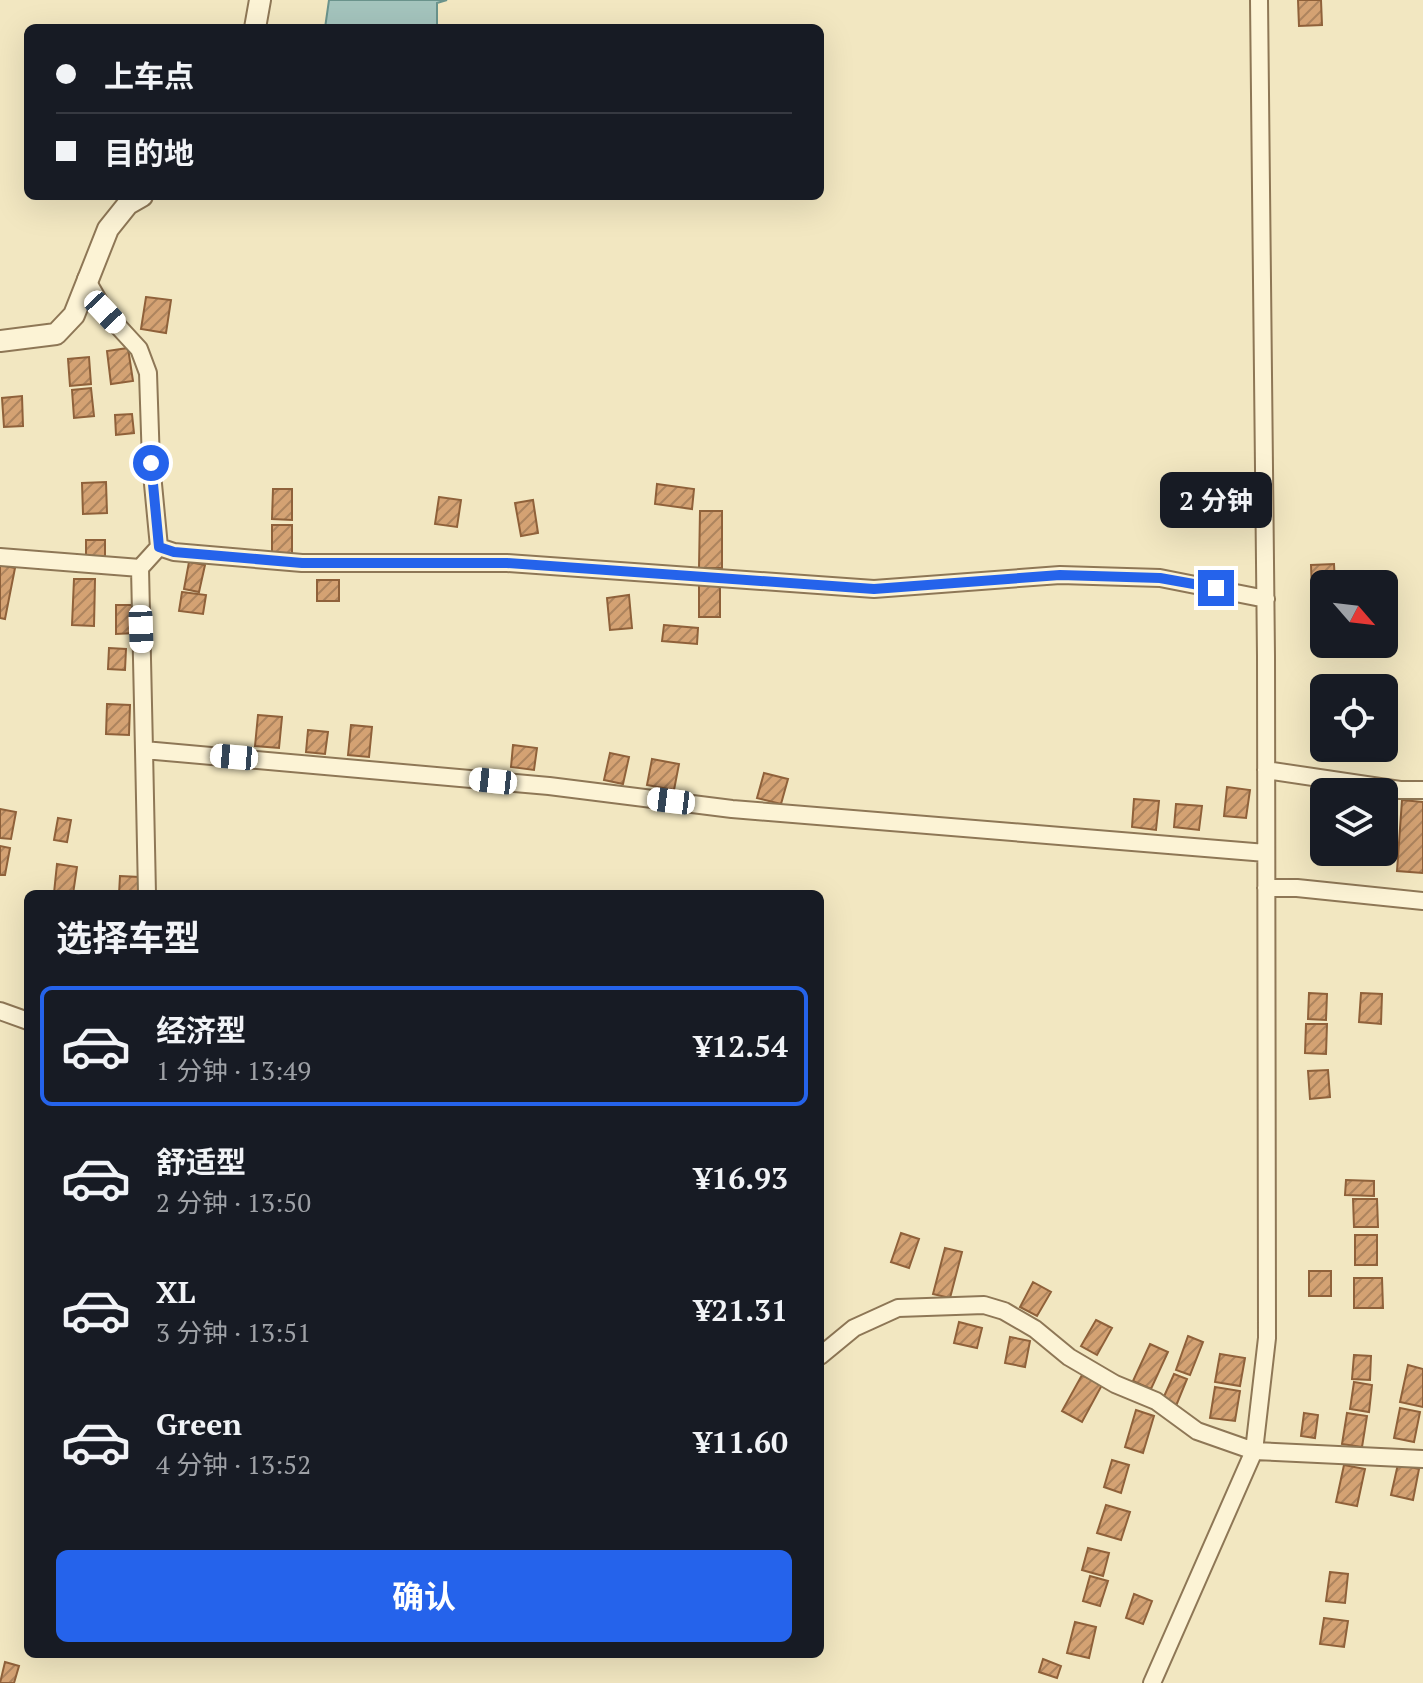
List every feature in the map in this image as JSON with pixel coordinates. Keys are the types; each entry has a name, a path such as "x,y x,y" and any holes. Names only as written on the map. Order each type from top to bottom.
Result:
{"street":[{"path":"256,24 260,0"},
{"path":"1152,1683 1254,1451 1267,1323 1266,599 1259,0"},
{"path":"0,341 56,334 74,315 108,229 135,200"},
{"path":"86,279 105,312 139,349 148,373 159,547 140,568 147,890"},
{"path":"159,547 174,552 302,563 507,563 874,589 1060,575 1160,578 1266,599"},
{"path":"0,557 140,568"},
{"path":"144,750 534,785 732,809 1266,853"},
{"path":"1266,770 1423,790"},
{"path":"1266,888 1297,888 1423,901"},
{"path":"0,1011 24,1020"},
{"path":"824,1353 854,1328 898,1308 984,1305 1004,1311 1035,1329 1069,1357 1115,1384 1156,1401 1197,1431 1254,1451 1423,1459"}],"water":[{"path":"329,0 447,0 437,3 437,24 326,24"}],"building":[{"path":"1298,0 1321,0 1322,25 1299,26"},
{"path":"146,297 171,300 166,333 141,329"},
{"path":"128,348 133,381 111,384 107,351"},
{"path":"89,357 91,384 70,386 68,359"},
{"path":"91,388 94,416 74,418 72,390"},
{"path":"22,396 23,426 4,427 2,398"},
{"path":"132,414 134,433 116,435 115,415"},
{"path":"106,482 107,513 83,514 82,483"},
{"path":"657,484 694,489 692,509 655,504"},
{"path":"273,489 292,489 292,520 272,519"},
{"path":"439,497 461,500 457,527 435,524"},
{"path":"533,500 538,533 521,536 515,503"},
{"path":"700,511 722,511 722,568 699,568"},
{"path":"272,525 292,525 292,554 272,554"},
{"path":"86,540 105,540 105,561 86,561"},
{"path":"189,562 205,565 199,592 184,589"},
{"path":"1334,564 1334,570 1311,570 1311,565"},
{"path":"0,565 15,568 5,619 0,618"},
{"path":"74,579 95,579 94,626 72,625"},
{"path":"317,580 339,580 339,601 317,601"},
{"path":"699,585 720,585 720,617 699,617"},
{"path":"182,592 206,595 203,614 179,611"},
{"path":"629,595 632,628 610,630 607,598"},
{"path":"116,605 135,605 136,633 116,634"},
{"path":"664,625 698,628 697,644 662,641"},
{"path":"109,648 126,649 125,670 108,669"},
{"path":"107,704 130,705 129,735 106,734"},
{"path":"258,715 282,717 279,748 255,746"},
{"path":"351,725 372,727 369,757 348,755"},
{"path":"308,730 328,732 325,754 306,752"},
{"path":"513,745 537,748 534,770 511,767"},
{"path":"610,753 629,757 623,784 604,780"},
{"path":"652,759 679,764 674,790 647,785"},
{"path":"764,773 788,779 781,804 757,798"},
{"path":"1227,787 1250,790 1246,818 1224,816"},
{"path":"1134,799 1159,801 1156,830 1132,827"},
{"path":"1402,800 1423,802 1423,873 1397,871"},
{"path":"1176,804 1202,806 1199,830 1174,827"},
{"path":"0,809 16,812 11,839 0,838"},
{"path":"58,818 71,820 67,842 54,840"},
{"path":"0,846 10,848 5,875 0,875"},
{"path":"57,864 77,867 74,890 54,890"},
{"path":"120,876 139,877 138,890 119,890"},
{"path":"1309,993 1327,994 1326,1020 1308,1019"},
{"path":"1361,993 1382,994 1381,1024 1359,1022"},
{"path":"1306,1024 1327,1024 1326,1054 1305,1053"},
{"path":"1328,1070 1330,1097 1310,1099 1308,1071"},
{"path":"1346,1180 1374,1181 1374,1196 1345,1195"},
{"path":"1353,1199 1377,1199 1378,1227 1354,1227"},
{"path":"901,1233 919,1239 909,1268 891,1262"},
{"path":"1355,1235 1377,1235 1377,1265 1355,1265"},
{"path":"945,1248 962,1252 950,1298 933,1294"},
{"path":"1309,1271 1331,1271 1331,1296 1309,1296"},
{"path":"1354,1278 1382,1278 1383,1308 1354,1308"},
{"path":"1033,1282 1051,1292 1037,1316 1020,1307"},
{"path":"1096,1320 1112,1328 1097,1355 1081,1346"},
{"path":"959,1322 982,1328 977,1348 954,1343"},
{"path":"1188,1336 1203,1342 1190,1375 1176,1370"},
{"path":"1010,1337 1030,1341 1025,1367 1005,1363"},
{"path":"1150,1344 1168,1352 1151,1389 1133,1381"},
{"path":"1220,1354 1245,1358 1240,1386 1215,1382"},
{"path":"1354,1355 1371,1356 1370,1380 1352,1379"},
{"path":"1408,1365 1423,1369 1423,1407 1400,1402"},
{"path":"1174,1374 1187,1379 1176,1406 1162,1401"},
{"path":"1082,1375 1102,1385 1082,1422 1062,1411"},
{"path":"1354,1382 1372,1385 1369,1412 1350,1409"},
{"path":"1215,1387 1240,1391 1235,1421 1210,1418"},
{"path":"1400,1408 1420,1412 1414,1442 1394,1438"},
{"path":"1136,1410 1154,1416 1143,1453 1125,1447"},
{"path":"1304,1413 1318,1415 1315,1438 1301,1436"},
{"path":"1347,1413 1367,1416 1362,1447 1342,1444"},
{"path":"1112,1460 1129,1465 1121,1493 1104,1487"},
{"path":"1398,1464 1419,1469 1413,1500 1391,1495"},
{"path":"1344,1465 1365,1469 1357,1506 1336,1502"},
{"path":"1106,1505 1130,1512 1121,1540 1097,1533"},
{"path":"1088,1548 1109,1553 1103,1576 1082,1570"},
{"path":"1330,1572 1348,1574 1345,1603 1326,1601"},
{"path":"1090,1576 1108,1581 1100,1606 1083,1601"},
{"path":"1134,1594 1152,1601 1143,1624 1126,1618"},
{"path":"1324,1618 1348,1621 1344,1647 1320,1644"},
{"path":"1075,1622 1096,1627 1089,1658 1067,1653"},
{"path":"1043,1659 1061,1666 1057,1678 1039,1672"},
{"path":"5,1662 19,1666 14,1683 0,1683"}],"route":[{"path":"151,463 159,547 174,552 302,563 507,563 874,589 1060,575 1160,578 1216,588"}]}
